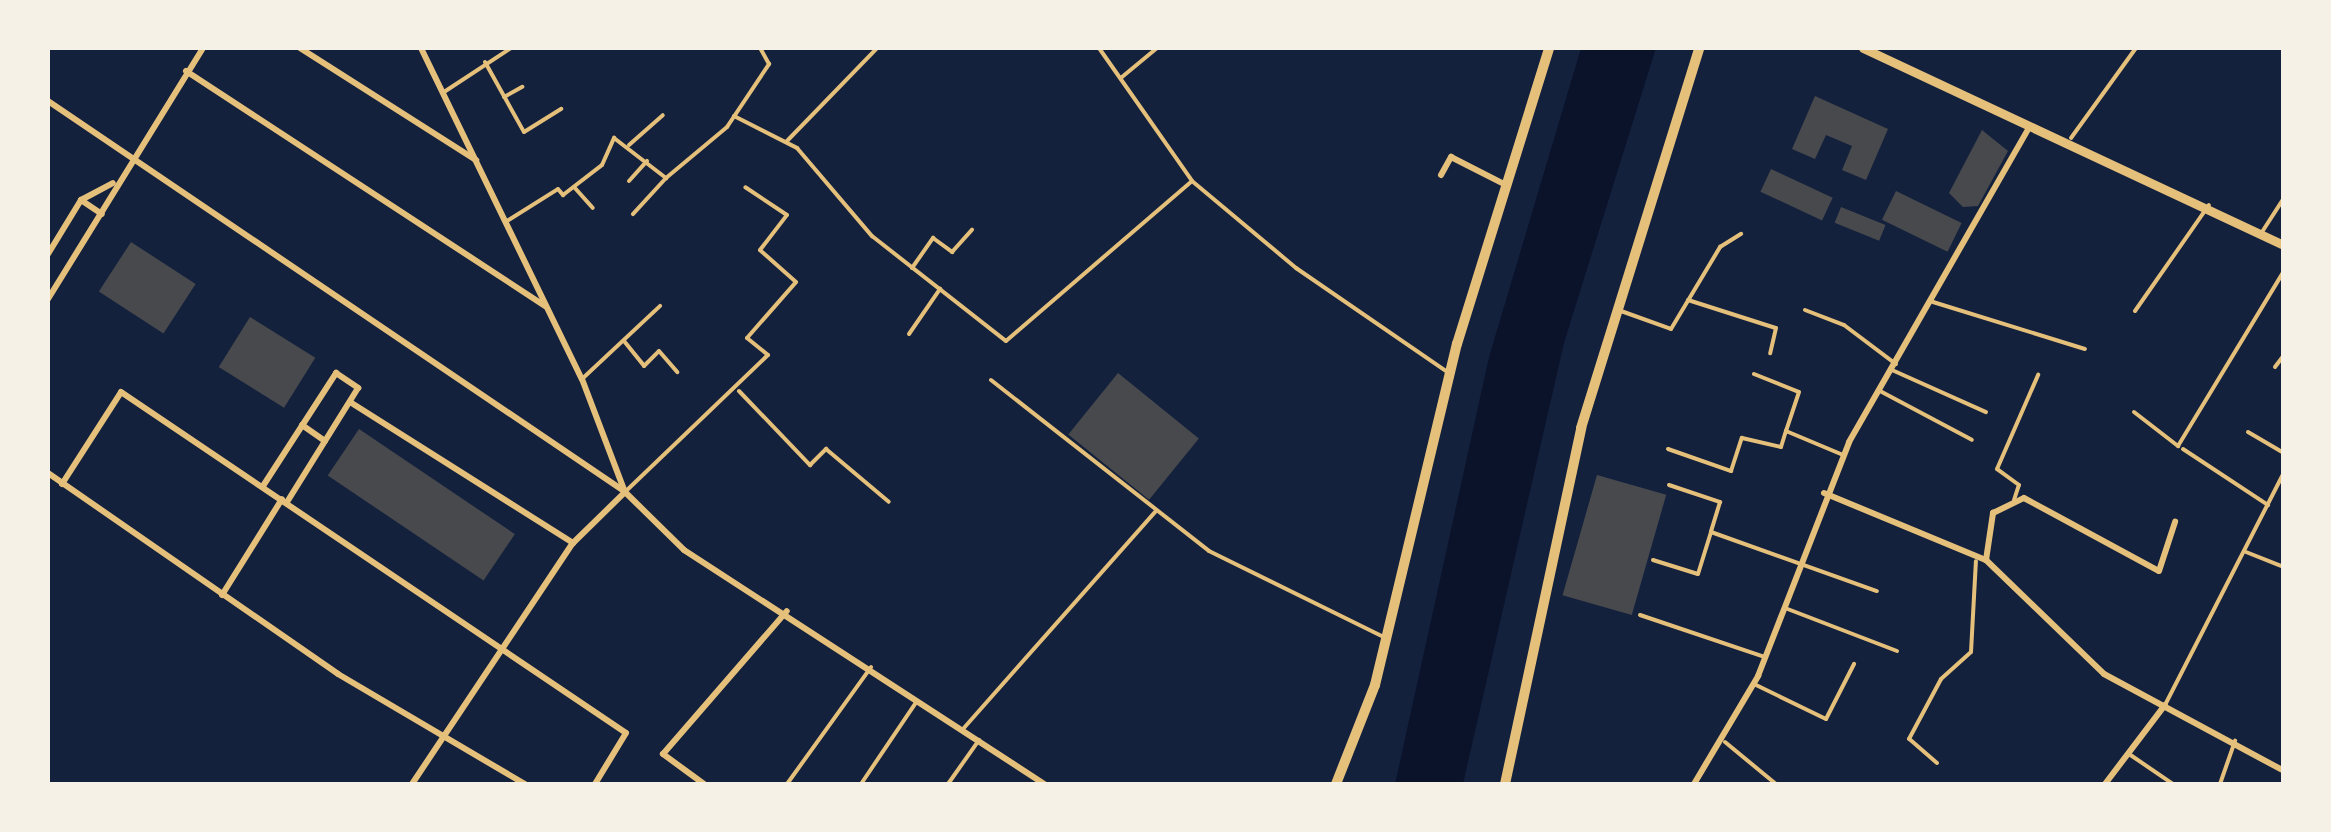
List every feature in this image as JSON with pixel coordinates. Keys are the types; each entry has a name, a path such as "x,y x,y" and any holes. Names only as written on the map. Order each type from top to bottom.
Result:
{"main road":[{"path":"1336,784 1386,638 1450,374 1550,48"},
{"path":"1505,784 1581,428 1699,48"}],"street":[{"path":"48,299 102,214 114,182 202,48"},
{"path":"300,48 476,160"},
{"path":"421,48 582,379 625,492"},
{"path":"1864,48 2030,126 2071,138 2284,245"},
{"path":"186,72 546,306"},
{"path":"48,101 625,492 684,550 787,611 1045,784"},
{"path":"1694,784 1725,742 1754,684 1802,563 1824,493 1842,455 1933,302 2030,126"},
{"path":"1441,175 1451,157 1506,185"},
{"path":"48,254 81,200 114,182"},
{"path":"81,200 102,214"},
{"path":"222,595 358,388 336,374 263,486"},
{"path":"62,484 121,392 504,643 626,734 595,784"},
{"path":"350,402 573,544"},
{"path":"302,426 325,441"},
{"path":"48,473 222,595 440,738 526,784"},
{"path":"412,784 573,544 625,492"},
{"path":"1824,493 1976,562 1986,560"},
{"path":"1986,560 1993,512 2014,500 2159,571 2175,522"},
{"path":"1986,560 2104,674 2235,741 2284,771"},
{"path":"704,784 663,754 787,611"},
{"path":"2105,784 2164,705"}],"lane":[{"path":"444,92 511,48"},
{"path":"633,214 734,116 768,64 760,48"},
{"path":"734,116 772,143 787,141 877,48"},
{"path":"1099,48 1192,181 1296,268 1450,374"},
{"path":"1122,78 1157,48"},
{"path":"2071,138 2136,48"},
{"path":"485,62 524,132 561,109"},
{"path":"504,98 522,87"},
{"path":"629,145 663,116"},
{"path":"787,141 912,268 1006,341 1192,181"},
{"path":"506,221 574,187 602,165 609,142 629,145 666,178"},
{"path":"628,181 647,161"},
{"path":"574,187 593,208"},
{"path":"625,492 738,391 768,355 747,338 796,282 760,250 787,215 744,187"},
{"path":"2262,232 2284,198"},
{"path":"2135,311 2209,204"},
{"path":"912,268 933,238 952,252 972,230"},
{"path":"1616,310 1671,329 1720,246 1741,234"},
{"path":"2134,412 2178,446 2284,271"},
{"path":"909,334 940,289"},
{"path":"1688,300 1776,328 1770,353"},
{"path":"1933,302 2085,349"},
{"path":"582,379 660,306"},
{"path":"1805,310 1844,326 1894,367 1986,412"},
{"path":"624,341 644,366 659,350 676,372"},
{"path":"2275,368 2284,355"},
{"path":"1668,449 1731,471 1742,438 1781,448 1799,392 1754,374"},
{"path":"2014,500 2020,485 1997,469 2038,375"},
{"path":"990,380 1208,551 1386,638"},
{"path":"738,391 810,465 826,450 889,502"},
{"path":"1880,391 1972,440"},
{"path":"1786,432 1842,455"},
{"path":"2248,432 2284,453"},
{"path":"2183,449 2268,505"},
{"path":"2164,705 2284,472"},
{"path":"1654,560 1698,574 1720,502 1669,485"},
{"path":"963,729 1156,511"},
{"path":"1711,532 1877,591"},
{"path":"2245,552 2284,567"},
{"path":"1937,764 1909,739 1941,678 1971,652 1976,562"},
{"path":"1784,608 1897,651"},
{"path":"1640,616 1765,658"},
{"path":"1754,684 1826,719 1854,664"},
{"path":"787,784 870,667"},
{"path":"861,784 918,698"},
{"path":"948,784 979,740"},
{"path":"2220,784 2235,741"},
{"path":"1725,742 1776,784"},
{"path":"2129,754 2173,784"}],"water":[{"path":"1581,48 1656,48 1564,343 1463,784 1395,784 1489,357"}],"building":[{"path":"1815,96 1888,129 1866,180 1842,170 1852,146 1826,135 1815,159 1792,149"},
{"path":"1982,130 2008,151 1978,206 1963,207 1949,193"},
{"path":"1771,169 1833,198 1822,220 1760,192"},
{"path":"1896,191 1962,223 1948,252 1882,220"},
{"path":"1841,207 1886,225 1879,241 1835,223"},
{"path":"131,242 196,284 163,333 99,291"},
{"path":"250,317 315,358 284,408 219,367"},
{"path":"1118,373 1199,438 1149,500 1068,434"},
{"path":"359,429 515,534 484,581 328,475"},
{"path":"1597,475 1666,495 1632,615 1563,595"}]}
